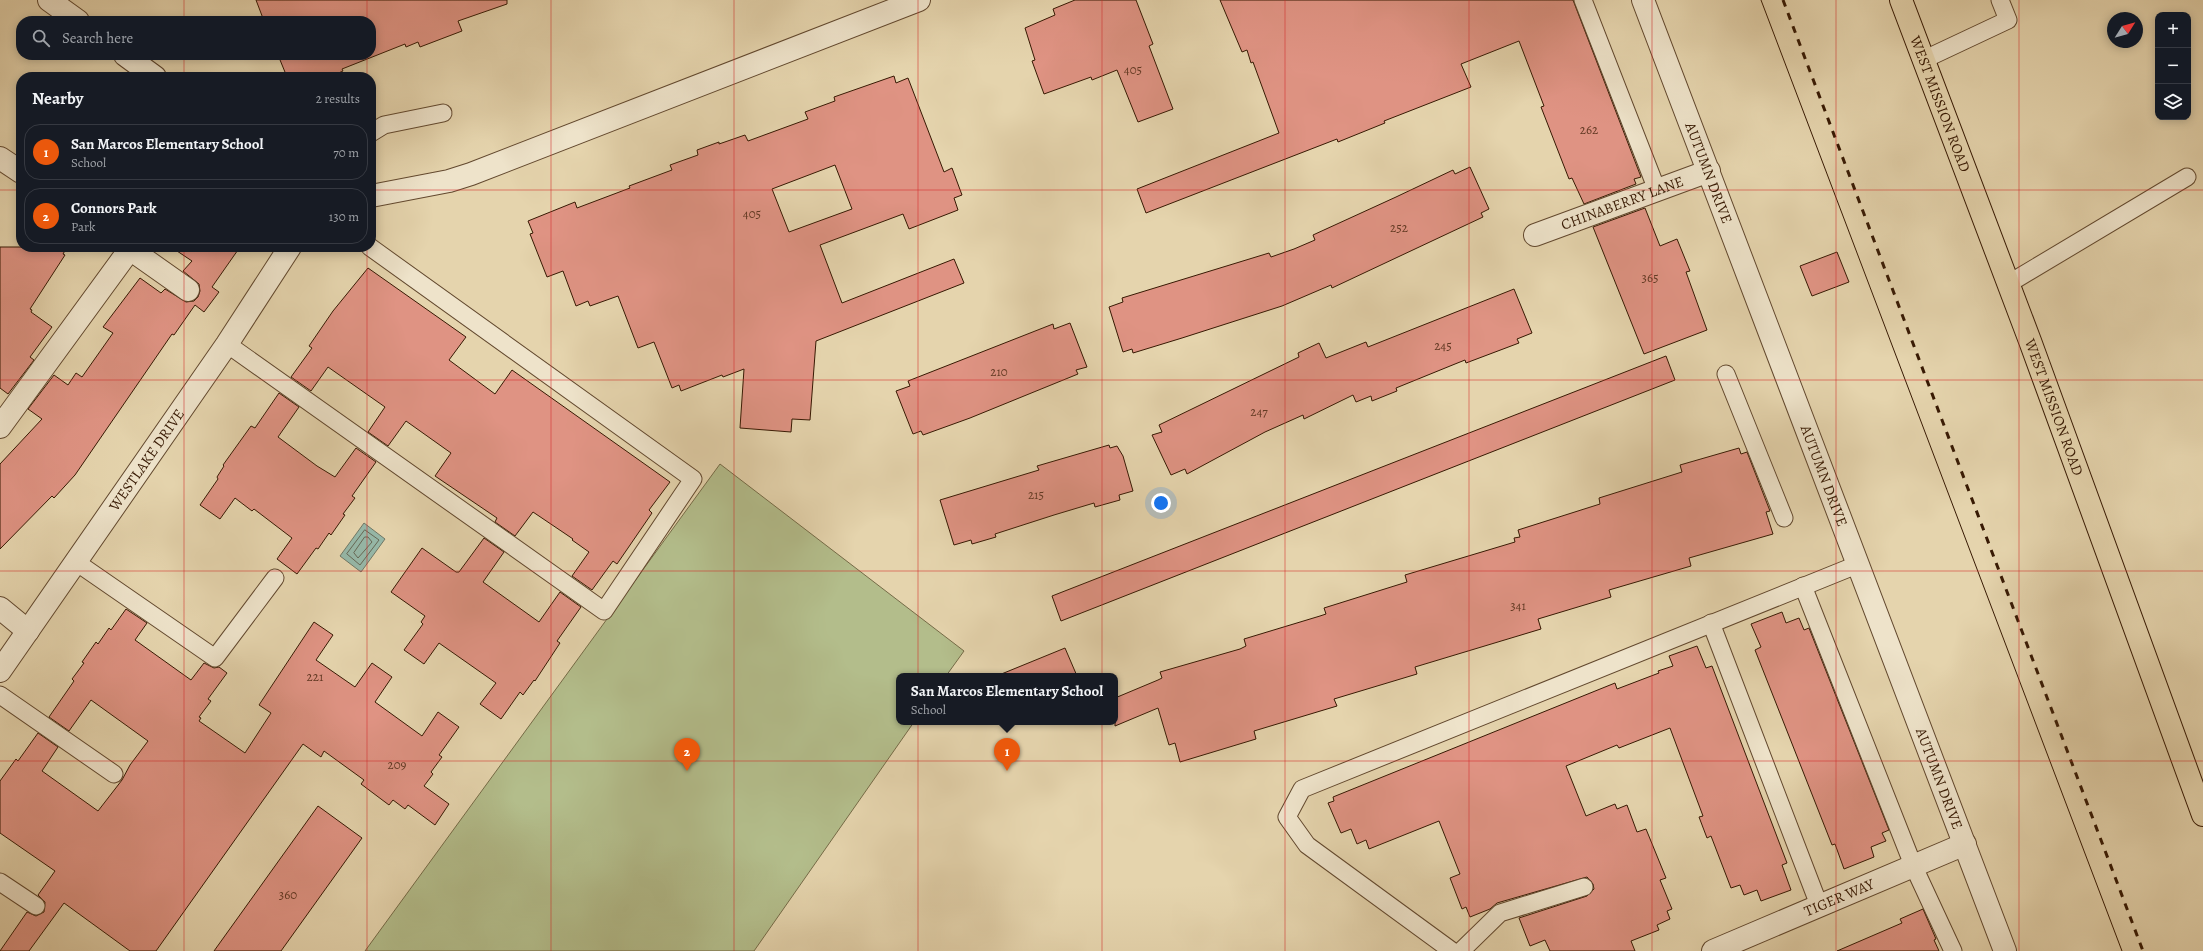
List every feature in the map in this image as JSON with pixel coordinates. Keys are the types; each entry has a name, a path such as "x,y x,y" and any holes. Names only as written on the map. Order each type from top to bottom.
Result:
{"main road":[{"name":"WEST MISSION ROAD","path":"1901,0 2008,284 2203,815"}],"street":[{"path":"49,0 71,16"},
{"path":"376,195 449,181 471,174 919,0"},
{"name":"AUTUMN DRIVE","path":"1643,0 1859,564 2005,951"},
{"path":"132,60 148,72"},
{"path":"0,158 16,169"},
{"name":"CHINABERRY LANE","path":"1536,235 1709,171"},
{"path":"0,427 126,252"},
{"path":"135,252 188,290"},
{"name":"WESTLAKE DRIVE","path":"0,671 227,344 287,252"},
{"path":"0,608 28,631"},
{"name":"TIGER WAY","path":"1713,951 1965,844"}],"lane":[{"path":"1584,0 1657,190"},
{"path":"1923,60 2008,20 2000,0"},
{"path":"376,130 384,125 442,112"},
{"path":"2008,284 2187,177"},
{"path":"227,344 604,610 693,479 376,251"},
{"path":"1726,374 1784,518"},
{"path":"76,562 214,658 275,578"},
{"path":"1452,951 1307,845 1287,817 1302,789 1859,564"},
{"path":"1803,586 1913,865 1953,951"},
{"path":"1711,623 1819,906"},
{"path":"0,694 114,774"},
{"path":"0,882 36,906"},
{"path":"1461,951 1500,913 1584,887"}],"green space":[{"path":"720,464 964,651 948,673 896,673 896,725 912,725 754,951 365,951"}],"water":[{"path":"364,523 385,539 361,572 340,556"}],"building":[{"path":"256,0 507,0 507,4 458,21 462,31 420,47 418,42 406,47 405,44 376,56 376,16 262,16"},
{"path":"1075,0 1136,0 1153,44 1149,46 1173,109 1138,122 1117,70 1092,80 1091,77 1044,94 1032,61 1035,60 1025,28 1055,15 1053,9"},
{"path":"1220,0 1573,0 1641,177 1634,179 1636,184 1584,204 1572,178 1569,179 1541,107 1544,106 1519,41 1461,64 1471,87 1384,121 1385,123 1338,142 1337,139 1146,213 1137,189 1279,133 1253,62 1251,63 1247,50 1242,52"},
{"path":"280,60 365,60 342,69 343,71 341,72 285,72"},
{"path":"894,76 896,83 908,78 944,172 952,168 962,195 954,198 958,210 909,229 903,214 820,245 842,303 954,259 964,283 816,341 810,420 792,419 791,432 740,428 744,369 723,377 722,375 681,391 679,385 672,388 654,342 638,348 618,296 590,306 588,301 576,306 563,271 547,277 530,234 533,233 528,221 575,202 577,208 630,188 629,186 672,170 670,165 698,155 697,150 745,135 748,141 808,119 805,112 835,101 834,97","holes":["835,165 852,209 789,232 772,189"]},
{"path":"1470,167 1489,209 1481,213 1483,217 1332,288 1331,285 1282,306 1182,338 1133,353 1132,349 1123,352 1109,307 1123,302 1122,298 1269,253 1271,257 1294,249 1315,240 1313,235 1453,170 1455,174"},
{"path":"1645,208 1660,246 1677,239 1690,271 1686,272 1707,330 1644,354 1593,227"},
{"path":"0,247 16,247 16,252 64,252 63,254 65,255 30,309 32,310 31,312 52,327 30,357 34,360 8,394 0,388"},
{"path":"178,252 236,252 212,287 219,292 204,312 195,305 174,335 172,334 75,475 54,498 52,496 0,549 0,464 42,419 28,409 54,375 68,385 76,373 82,377 113,333 103,327 140,278 161,293 165,289 186,302 194,301 198,297 200,291 199,284 183,271 192,261"},
{"path":"1837,252 1849,282 1812,296 1800,266"},
{"path":"368,268 466,337 449,360 495,394 512,370 670,482 649,510 652,513 617,564 613,561 592,590 572,576 589,552 572,540 573,539 533,512 515,536 495,522 497,518 435,476 451,453 406,421 388,446 368,432 385,407 328,367 311,391 291,377 312,348 309,346 333,311"},
{"path":"1514,289 1532,333 1517,339 1519,343 1466,363 1465,360 1396,388 1397,391 1372,401 1371,396 1356,402 1353,395 1304,419 1303,415 1265,432 1187,474 1185,469 1171,475 1152,435 1162,432 1159,425 1299,357 1298,353 1319,343 1326,358 1366,342 1368,347"},
{"path":"1070,323 1087,367 1076,370 1078,374 970,418 923,435 921,431 913,434 896,391 910,386 908,381 1053,324 1054,329"},
{"path":"1666,356 1675,380 1061,621 1052,596"},
{"path":"279,393 299,407 278,437 317,466 335,477 356,448 376,462 352,496 355,498 343,514 345,515 331,535 329,533 297,574 277,559 292,538 254,509 252,511 235,498 220,519 200,505 218,479 217,477 224,466 223,465 251,426 255,428"},
{"path":"1109,445 1110,448 1117,446 1123,456 1133,491 1119,495 1120,500 1095,507 1094,503 995,534 996,537 972,544 971,540 954,545 940,500 1039,470 1037,466"},
{"path":"1739,448 1741,454 1747,452 1770,511 1766,512 1773,534 1689,558 1691,566 1609,590 1611,597 1538,619 1541,629 1415,667 1417,674 1334,699 1337,706 1254,731 1256,739 1180,762 1175,743 1169,745 1158,708 1118,725 1118,697 1162,678 1160,672 1240,649 1246,646 1244,639 1326,614 1324,608 1407,582 1405,575 1515,542 1514,538 1520,537 1518,530 1600,504 1599,498 1682,472 1680,465"},
{"path":"484,538 504,552 483,582 539,622 560,592 581,607 557,641 560,643 535,681 534,680 523,695 520,692 501,719 480,704 496,683 439,643 424,664 404,650 423,624 421,622 425,616 391,592 422,548 456,572 459,572"},
{"path":"126,609 147,623 135,640 191,680 204,663 214,668 219,667 227,673 208,699 211,701 199,717 201,718 199,721 245,753 271,713 259,705 314,622 333,635 316,660 355,687 372,663 392,677 375,702 422,736 438,712 459,727 439,755 442,757 431,772 433,774 424,786 449,804 435,825 408,805 405,809 393,800 389,805 361,784 364,780 324,751 321,757 303,744 156,951 130,951 64,903 29,951 0,951 27,912 36,916 44,912 45,902 38,895 55,871 0,833 0,781 16,759 18,761 38,733 58,747 42,771 98,811 122,780 130,765 148,741 91,700 69,731 49,717 74,681 72,679 84,663 82,662 96,642 98,644 109,628 111,630"},
{"path":"1782,612 1786,623 1799,618 1804,630 1809,628 1889,830 1882,833 1886,841 1871,847 1874,857 1844,869 1835,844 1832,845 1755,650 1761,647 1751,624"},
{"path":"1697,646 1706,668 1712,666 1787,863 1782,865 1791,890 1761,901 1757,890 1744,895 1740,885 1731,888 1711,836 1707,838 1699,817 1703,816 1670,728 1619,748 1617,745 1566,766 1586,816 1615,804 1617,809 1627,805 1637,832 1646,829 1666,878 1660,880 1672,909 1667,911 1670,919 1657,925 1659,930 1631,941 1635,951 1550,951 1545,940 1530,946 1519,918 1587,896 1594,889 1593,884 1587,877 1497,903 1490,909 1470,917 1466,907 1462,909 1450,878 1460,874 1439,821 1369,849 1366,840 1357,844 1351,829 1341,833 1328,803 1334,801 1333,797 1615,683 1617,689 1659,673 1658,671 1673,666 1669,656"},
{"path":"1065,648 1076,673 1004,673"},
{"path":"318,806 362,838 281,951 214,951"},
{"path":"1923,909 1936,939 1934,940 1939,951 1837,951 1902,923 1900,919"}],"tram line":[{"path":"1761,0 2122,951"}],"railway":[{"path":"1783,0 2143,951"}],"place":[{"name":"Connors Park","path":"687,771"},
{"name":"San Marcos Elementary School","path":"1007,771"}]}
